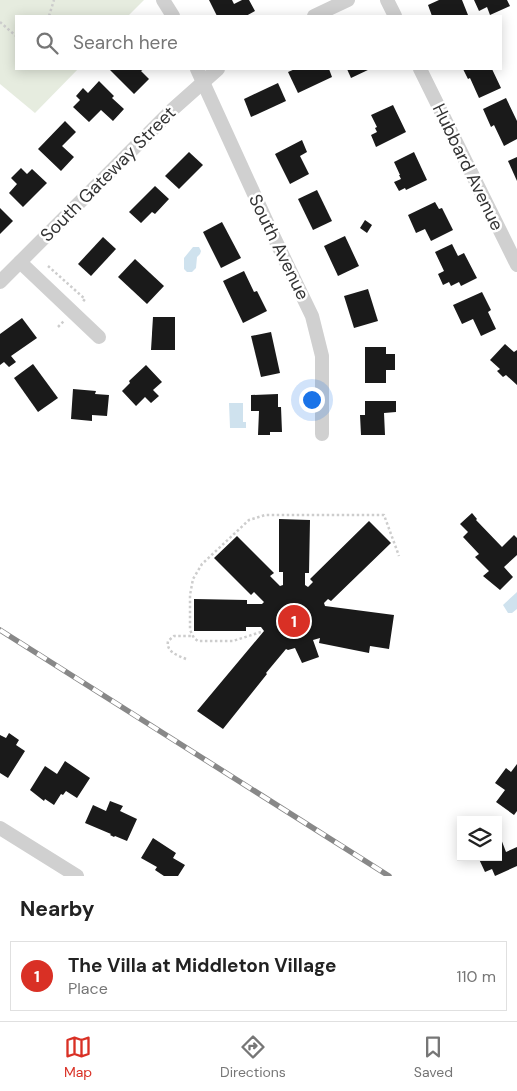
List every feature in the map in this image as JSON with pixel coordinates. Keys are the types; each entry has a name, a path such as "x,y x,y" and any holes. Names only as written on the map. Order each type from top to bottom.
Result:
{"street":[{"path":"163,0 173,15"},
{"path":"316,15 348,0"},
{"path":"387,0 394,15"},
{"name":"South Gateway Street","path":"0,282 200,75 215,70"},
{"name":"Hubbard Avenue","path":"420,70 517,264"},
{"name":"South Avenue","path":"200,75 312,316 322,356 322,434"},
{"path":"20,262 99,337"},
{"path":"0,828 77,876"}],"path":[{"path":"49,15 54,0"},
{"path":"0,22 15,35"},
{"path":"192,636 190,630 190,595 193,579 198,571 243,524 257,517 265,515 384,515 398,556"},
{"path":"186,659 170,651 168,648 168,641 174,636 192,636 198,640 233,641 261,632"}],"shaded area":[{"path":"0,0 144,0 129,15 15,15 15,70 77,70 35,113 0,84"}],"water":[{"path":"193,247 199,247 201,251 197,257 196,268 192,272 187,272 184,269 184,258"},
{"path":"229,403 243,403 243,422 246,422 246,428 230,428"},
{"path":"517,592 517,609 512,613 508,613 503,605"}],"building":[{"path":"209,0 232,0 234,4 242,0 249,0 255,11 248,15 216,15"},
{"path":"439,0 462,0 468,15 432,15 428,5"},
{"path":"474,0 507,0 510,6 490,15 487,7 479,11"},
{"path":"110,70 142,70 141,71 149,79 134,94"},
{"path":"293,70 329,70 332,77 298,93 288,72"},
{"path":"347,70 368,70 351,78"},
{"path":"464,70 492,70 501,88 479,98 470,78 468,79"},
{"path":"99,81 114,96 112,98 124,109 113,121 101,110 89,122 73,107 80,100 76,96 83,88 88,93"},
{"path":"278,83 286,101 251,117 244,99"},
{"path":"506,98 517,121 517,139 504,146 494,125 491,127 483,109"},
{"path":"393,105 406,132 376,147 371,135 377,132 375,128 377,127 371,115"},
{"path":"65,121 76,132 62,146 74,157 61,171 38,149"},
{"path":"302,140 307,152 300,156 309,174 290,184 275,154"},
{"path":"189,152 203,165 179,189 165,176"},
{"path":"414,152 427,180 406,190 405,188 399,191 394,182 401,179 394,162"},
{"path":"517,157 517,181 508,161"},
{"path":"21,168 27,174 32,169 47,183 23,207 9,193 17,184 11,178"},
{"path":"155,186 169,199 155,214 152,212 141,223 129,212"},
{"path":"317,190 332,221 313,230 298,199"},
{"path":"435,202 439,209 442,208 453,230 431,241 425,229 416,233 408,215"},
{"path":"0,208 13,221 0,234"},
{"path":"365,220 372,225 367,233 360,228"},
{"path":"222,222 241,258 221,268 203,232"},
{"path":"345,236 359,266 338,276 324,246"},
{"path":"103,237 116,249 91,276 78,264"},
{"path":"452,244 458,256 464,253 477,278 461,286 459,282 451,286 449,282 443,285 438,274 444,271 435,252"},
{"path":"135,259 164,286 147,304 118,277"},
{"path":"244,271 254,292 257,291 267,311 243,323 223,281"},
{"path":"368,289 378,321 354,328 344,296"},
{"path":"482,292 491,310 488,312 496,329 481,336 473,319 462,324 453,305"},
{"path":"153,317 175,317 175,350 151,350"},
{"path":"22,318 37,338 11,356 16,362 9,367 4,362 0,365 0,334"},
{"path":"271,332 280,373 261,377 251,336"},
{"path":"505,344 514,352 517,350 517,385 506,375 503,377 497,371 500,369 490,360"},
{"path":"365,347 386,347 386,354 395,354 395,370 386,370 386,383 365,383"},
{"path":"33,364 58,398 38,412 14,378"},
{"path":"146,365 162,382 153,390 159,396 151,403 145,397 136,406 122,391 130,383 129,381"},
{"path":"73,389 96,391 95,394 109,395 107,416 92,415 92,421 71,419"},
{"path":"278,394 278,407 281,407 282,432 258,435 259,411 251,411 251,395"},
{"path":"365,401 396,401 396,412 384,413 385,435 361,435 360,415 365,415"},
{"path":"472,513 476,520 502,547 514,535 517,538 517,555 504,567 513,577 500,590 483,576 489,571 475,557 479,554 463,537 468,532 460,524"},
{"path":"279,519 310,520 309,573 305,573 305,585 308,587 313,582 310,579 369,521 391,543 331,601 328,599 324,603 325,606 394,615 389,649 370,646 369,653 319,643 320,638 313,640 319,657 302,663 295,648 286,649 223,729 197,711 264,631 261,627 246,627 246,631 194,631 194,599 247,600 247,604 262,604 264,602 254,592 251,595 214,558 237,536 274,573 270,576 280,586 283,585 283,572 279,572"},
{"path":"9,733 19,740 16,745 25,751 8,778 0,773 0,735 6,738"},
{"path":"65,761 90,778 77,798 66,791 63,795 61,794 54,805 45,799 44,801 30,790 45,766 57,774"},
{"path":"517,764 517,811 514,815 496,802 505,790 495,783 506,768 511,772"},
{"path":"110,801 123,806 120,811 137,819 127,841 85,823 93,805 106,811"},
{"path":"153,838 176,853 173,858 185,865 178,876 164,876 155,870 157,867 141,858"},
{"path":"502,842 506,852 517,847 517,866 495,876 492,869 485,872 480,861 502,861"}],"railway":[{"path":"0,630 389,876"}],"place":[{"name":"The Villa at Middleton Village","path":"294,621"}]}
